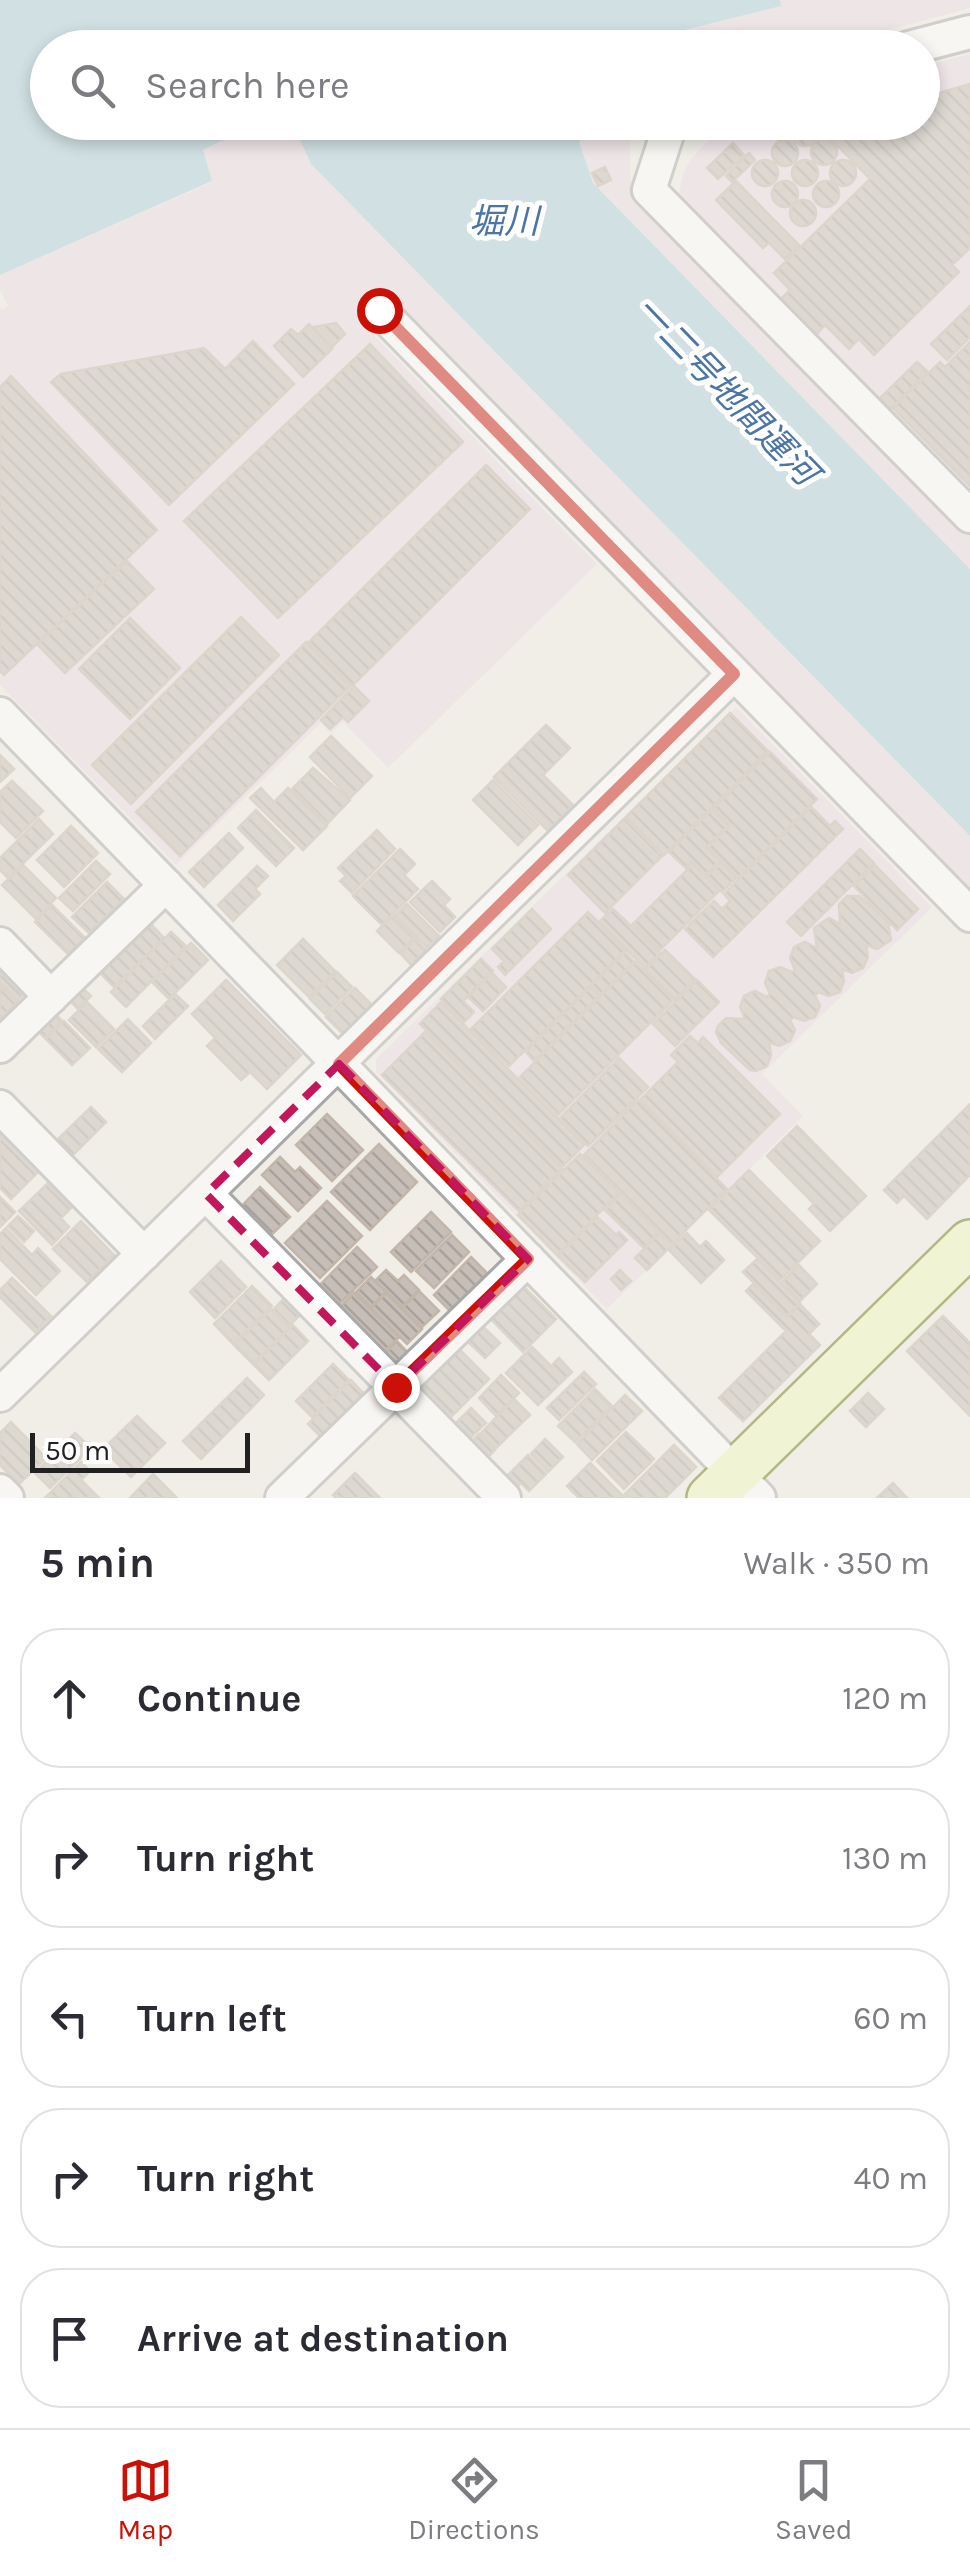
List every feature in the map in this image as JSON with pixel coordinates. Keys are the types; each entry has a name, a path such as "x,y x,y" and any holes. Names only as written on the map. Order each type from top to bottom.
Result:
{"street":[{"path":"940,40 970,32"},
{"path":"666,140 649,190 970,516"},
{"path":"379,310 970,914"},
{"path":"0,1394 734,674"},
{"path":"0,714 528,1259 735,1490 970,1243"},
{"path":"0,1046 166,885"},
{"path":"0,944 51,996"},
{"path":"0,1107 144,1254"},
{"path":"206,1194 504,1498"},
{"path":"282,1498 528,1259"},
{"path":"0,1491 6,1498"}],"highlighted area":[{"path":"339,1064 528,1259 396,1387 206,1194"}],"shaded area":[{"path":"780,0 970,0 970,8 889,30 687,30 780,6"},
{"path":"970,54 970,496 677,203 690,160 709,140 940,140 940,62"},
{"path":"221,140 300,140 311,164 970,836 970,888 390,296 362,323 597,564 388,768 343,722 331,733 321,723 176,865 0,685 0,306 2,310 8,306 0,290 0,275 212,182 202,150"},
{"path":"630,140 630,178 643,196 970,533 970,569 593,183 578,141"},
{"path":"736,707 932,907 762,1074 803,1116 607,1309 376,1072 376,1059"}],"water":[{"path":"0,0 780,0 781,6 685,30 30,30 30,140 222,140 203,150 212,181 0,275"},
{"name":"堀川","path":"300,140 580,140 593,183 970,569 970,836 311,164"}],"building":[{"path":"970,84 970,248 952,265 959,272 874,355 859,339 849,349 825,325 815,336 780,300 790,290 774,273 870,179 832,140 940,140 940,93"},
{"path":"785,140 794,144 798,153 794,162 785,166 776,162 772,153 776,144"},
{"path":"794,140 816,140 805,146"},
{"path":"819,140 829,140 836,147 836,157 829,164 819,164 812,157 812,147"},
{"path":"733,143 744,155 718,179 707,168"},
{"path":"749,153 755,160 732,182 726,176"},
{"path":"765,160 774,164 778,173 774,182 765,186 756,182 752,173 756,164"},
{"path":"805,160 814,164 818,173 814,182 805,186 796,182 792,173 796,164"},
{"path":"843,160 852,164 856,173 852,182 843,186 834,182 830,173 834,164"},
{"path":"605,167 611,180 598,186 592,173"},
{"path":"736,181 799,245 785,259 769,243 763,248 716,200"},
{"path":"785,181 794,185 798,194 794,203 785,207 776,203 772,194 776,185"},
{"path":"826,181 835,185 839,194 835,203 826,207 817,203 813,194 817,185"},
{"path":"803,200 812,204 816,213 812,222 803,226 794,222 790,213 794,204"},
{"path":"970,306 970,337 947,360 931,344"},
{"path":"336,323 345,334 332,347 313,327"},
{"path":"309,324 332,349 303,377 274,346 291,329 298,335"},
{"path":"253,341 294,384 169,505 51,382 61,374 204,348 225,369"},
{"path":"970,342 970,486 893,408 940,362 945,367"},
{"path":"370,344 463,442 278,618 184,521"},
{"path":"917,362 928,372 889,410 879,399"},
{"path":"11,376 157,530 4,675 0,671 0,387"},
{"path":"486,465 530,509 352,686 308,643"},
{"path":"127,561 154,589 65,673 37,644"},
{"path":"241,617 279,655 131,804 92,765"},
{"path":"130,618 180,668 130,719 79,669"},
{"path":"306,642 350,686 180,856 136,812"},
{"path":"354,686 369,701 348,722 343,717 330,729 321,720"},
{"path":"730,713 768,751 664,855 626,817"},
{"path":"546,725 570,748 543,775 573,805 548,831 494,777"},
{"path":"331,736 372,776 350,798 310,757"},
{"path":"770,752 817,799 738,878 708,848 730,825 713,809"},
{"path":"0,755 14,769 0,782"},
{"path":"313,768 350,800 327,824 292,789"},
{"path":"493,780 538,825 518,845 473,800"},
{"path":"12,781 43,811 16,838 0,822 0,792"},
{"path":"261,788 274,802 288,788 327,826 303,850 250,798"},
{"path":"811,807 830,826 835,821 843,829 744,927 724,907 730,901 724,894"},
{"path":"256,810 294,848 276,866 238,828"},
{"path":"711,810 728,826 706,847 720,861 705,875 692,862 686,868 669,852"},
{"path":"625,818 662,856 605,913 568,875"},
{"path":"39,819 53,834 8,878 0,870 0,858"},
{"path":"71,826 98,853 64,887 37,860"},
{"path":"377,830 395,849 352,893 340,881 346,876 338,868"},
{"path":"229,833 243,848 204,887 189,872"},
{"path":"400,849 415,864 404,875 418,889 382,925 353,896"},
{"path":"860,849 874,863 801,936 787,922"},
{"path":"96,861 110,874 73,911 59,898"},
{"path":"721,863 736,878 722,892 706,877"},
{"path":"693,864 719,891 660,950 633,924"},
{"path":"23,865 56,898 36,919 2,885"},
{"path":"875,865 918,909 897,930 854,886"},
{"path":"257,866 268,876 255,889 260,894 233,921 218,905"},
{"path":"432,881 450,899 444,905 455,917 440,932 410,902"},
{"path":"107,882 124,899 89,933 72,917"},
{"path":"847,896 859,896 888,922 891,940 877,949 866,945 868,957 863,968 852,973 842,969 844,981 840,992 829,996 818,992 815,995 820,1006 815,1017 790,1020 795,1030 790,1041 779,1046 769,1042 771,1055 767,1066 750,1070 721,1043 716,1032 718,1026 726,1018 745,1019 740,1007 744,996 755,991 767,997 770,994 765,983 769,971 780,967 795,970 790,958 794,947 805,942 817,948 814,928 829,918 840,924 839,904"},
{"path":"714,901 742,929 713,957 685,929"},
{"path":"407,904 439,936 427,947 395,916"},
{"path":"52,905 85,938 68,954 35,922"},
{"path":"532,909 551,929 505,975 498,967 504,961 492,949"},
{"path":"613,909 660,953 645,968 599,922"},
{"path":"588,912 626,950 509,1066 471,1029"},
{"path":"392,916 414,938 399,953 377,931"},
{"path":"147,920 164,938 114,987 97,970"},
{"path":"171,932 186,946 126,1007 111,992"},
{"path":"303,939 335,971 309,997 277,965"},
{"path":"415,939 426,950 411,965 401,954"},
{"path":"191,943 208,960 169,999 152,982"},
{"path":"665,950 695,979 675,999 645,970"},
{"path":"625,952 634,962 600,995 591,986"},
{"path":"481,959 493,971 463,1001 474,1012 464,1022 441,999"},
{"path":"0,960 29,989 18,1000 0,983"},
{"path":"635,962 673,1000 558,1115 520,1077"},
{"path":"337,972 352,987 325,1014 310,999"},
{"path":"492,973 506,987 483,1011 468,997"},
{"path":"226,980 301,1055 267,1089 250,1072 241,1080 207,1046 215,1038 192,1014"},
{"path":"697,980 719,1002 675,1046 653,1024"},
{"path":"79,985 91,996 78,1009 67,998"},
{"path":"0,986 17,1002 0,1019"},
{"path":"590,987 599,996 534,1061 526,1052"},
{"path":"355,988 372,1005 343,1034 326,1017"},
{"path":"175,994 188,1006 155,1039 143,1026"},
{"path":"87,1002 114,1029 96,1047 69,1020"},
{"path":"441,1002 584,1145 562,1167 420,1024"},
{"path":"56,1015 62,1021 45,1038 39,1032"},
{"path":"128,1019 151,1043 122,1072 98,1049"},
{"path":"64,1021 90,1048 72,1065 46,1039"},
{"path":"425,1032 562,1168 519,1211 382,1075"},
{"path":"690,1036 698,1043 703,1037 780,1114 717,1177 640,1100 678,1062 671,1055"},
{"path":"619,1058 648,1087 588,1146 560,1118"},
{"path":"638,1100 727,1189 672,1244 584,1155"},
{"path":"970,1104 970,1175 927,1219 904,1196 897,1203 884,1190"},
{"path":"91,1107 106,1122 70,1158 54,1143"},
{"path":"327,1114 363,1150 332,1181 296,1145"},
{"path":"797,1126 866,1196 830,1231 809,1209 814,1204 767,1156"},
{"path":"0,1132 39,1171 11,1199 0,1188"},
{"path":"379,1144 417,1182 370,1230 331,1192"},
{"path":"580,1154 619,1193 557,1255 518,1215"},
{"path":"280,1157 295,1172 300,1167 321,1188 298,1211 262,1175"},
{"path":"749,1170 820,1241 780,1280 709,1210"},
{"path":"47,1184 71,1208 61,1218 69,1227 52,1245 19,1211"},
{"path":"260,1187 290,1217 267,1239 238,1210"},
{"path":"621,1194 659,1232 644,1248 605,1210"},
{"path":"0,1197 15,1212 0,1227"},
{"path":"327,1201 362,1236 320,1278 285,1243"},
{"path":"431,1212 451,1232 411,1272 391,1252"},
{"path":"18,1216 34,1231 24,1242 8,1226"},
{"path":"597,1217 627,1240 585,1282 558,1256"},
{"path":"81,1221 114,1255 87,1282 53,1249"},
{"path":"6,1228 32,1255 38,1248 60,1271 36,1295 0,1259 0,1234"},
{"path":"660,1233 672,1245 647,1270 635,1258"},
{"path":"687,1233 700,1247 706,1241 724,1260 701,1283 669,1250"},
{"path":"452,1235 469,1252 434,1288 416,1271"},
{"path":"357,1247 377,1267 334,1309 315,1290"},
{"path":"471,1257 490,1276 452,1313 434,1295"},
{"path":"757,1259 800,1303 787,1316 743,1272"},
{"path":"221,1261 246,1287 215,1318 190,1292"},
{"path":"799,1265 817,1284 800,1301 782,1282"},
{"path":"386,1270 398,1281 404,1275 419,1290 402,1307 375,1281"},
{"path":"620,1270 631,1281 621,1290 611,1279"},
{"path":"371,1277 386,1292 371,1307 356,1292"},
{"path":"12,1278 51,1316 35,1332 0,1297 0,1290"},
{"path":"753,1284 787,1318 800,1304 819,1324 809,1334 820,1345 743,1421 719,1398 786,1331 746,1291"},
{"path":"252,1286 272,1306 233,1344 214,1324"},
{"path":"511,1289 526,1289 556,1319 523,1352 486,1314"},
{"path":"419,1291 439,1311 422,1327 402,1308"},
{"path":"354,1293 399,1337 380,1356 335,1312"},
{"path":"386,1293 422,1329 407,1344 371,1308"},
{"path":"287,1295 303,1312 289,1326 273,1310"},
{"path":"271,1309 289,1328 253,1364 234,1345"},
{"path":"943,1316 970,1343 970,1416 907,1351"},
{"path":"477,1321 500,1343 485,1358 462,1336"},
{"path":"293,1325 308,1341 269,1380 254,1365"},
{"path":"397,1341 411,1356 402,1365 388,1365 381,1358"},
{"path":"532,1347 551,1366 559,1358 572,1372 538,1405 506,1373"},
{"path":"458,1348 489,1379 452,1416 421,1384"},
{"path":"333,1364 349,1380 312,1417 296,1401"},
{"path":"584,1372 596,1384 559,1420 547,1408"},
{"path":"501,1375 519,1393 496,1416 479,1398"},
{"path":"247,1378 264,1395 201,1459 183,1441"},
{"path":"351,1380 367,1397 324,1440 308,1424"},
{"path":"595,1389 612,1406 575,1442 558,1426"},
{"path":"868,1393 884,1409 866,1427 850,1411"},
{"path":"625,1395 642,1411 592,1460 577,1444"},
{"path":"514,1399 530,1415 495,1449 480,1434"},
{"path":"471,1408 486,1423 466,1442 452,1427"},
{"path":"137,1416 165,1443 131,1477 103,1449"},
{"path":"11,1422 46,1458 19,1484 0,1465 0,1433"},
{"path":"626,1432 654,1459 624,1489 597,1461"},
{"path":"75,1433 91,1448 50,1488 35,1473"},
{"path":"479,1434 495,1450 488,1457 468,1445"},
{"path":"545,1439 563,1457 548,1472 531,1454"},
{"path":"674,1445 696,1467 665,1498 629,1498 625,1494"},
{"path":"528,1455 546,1474 529,1491 521,1483 514,1490 504,1479"},
{"path":"81,1462 90,1471 81,1480 99,1498 45,1498"},
{"path":"590,1463 625,1498 579,1498 567,1486"},
{"path":"355,1473 380,1498 336,1498 333,1495"},
{"path":"153,1474 177,1498 130,1498"},
{"path":"893,1483 907,1498 877,1498"}],"route":[{"path":"379,310 734,674 339,1064 528,1259 396,1387"}],"water label":[{"name":"一二号地間運河","path":"726,391"}]}
